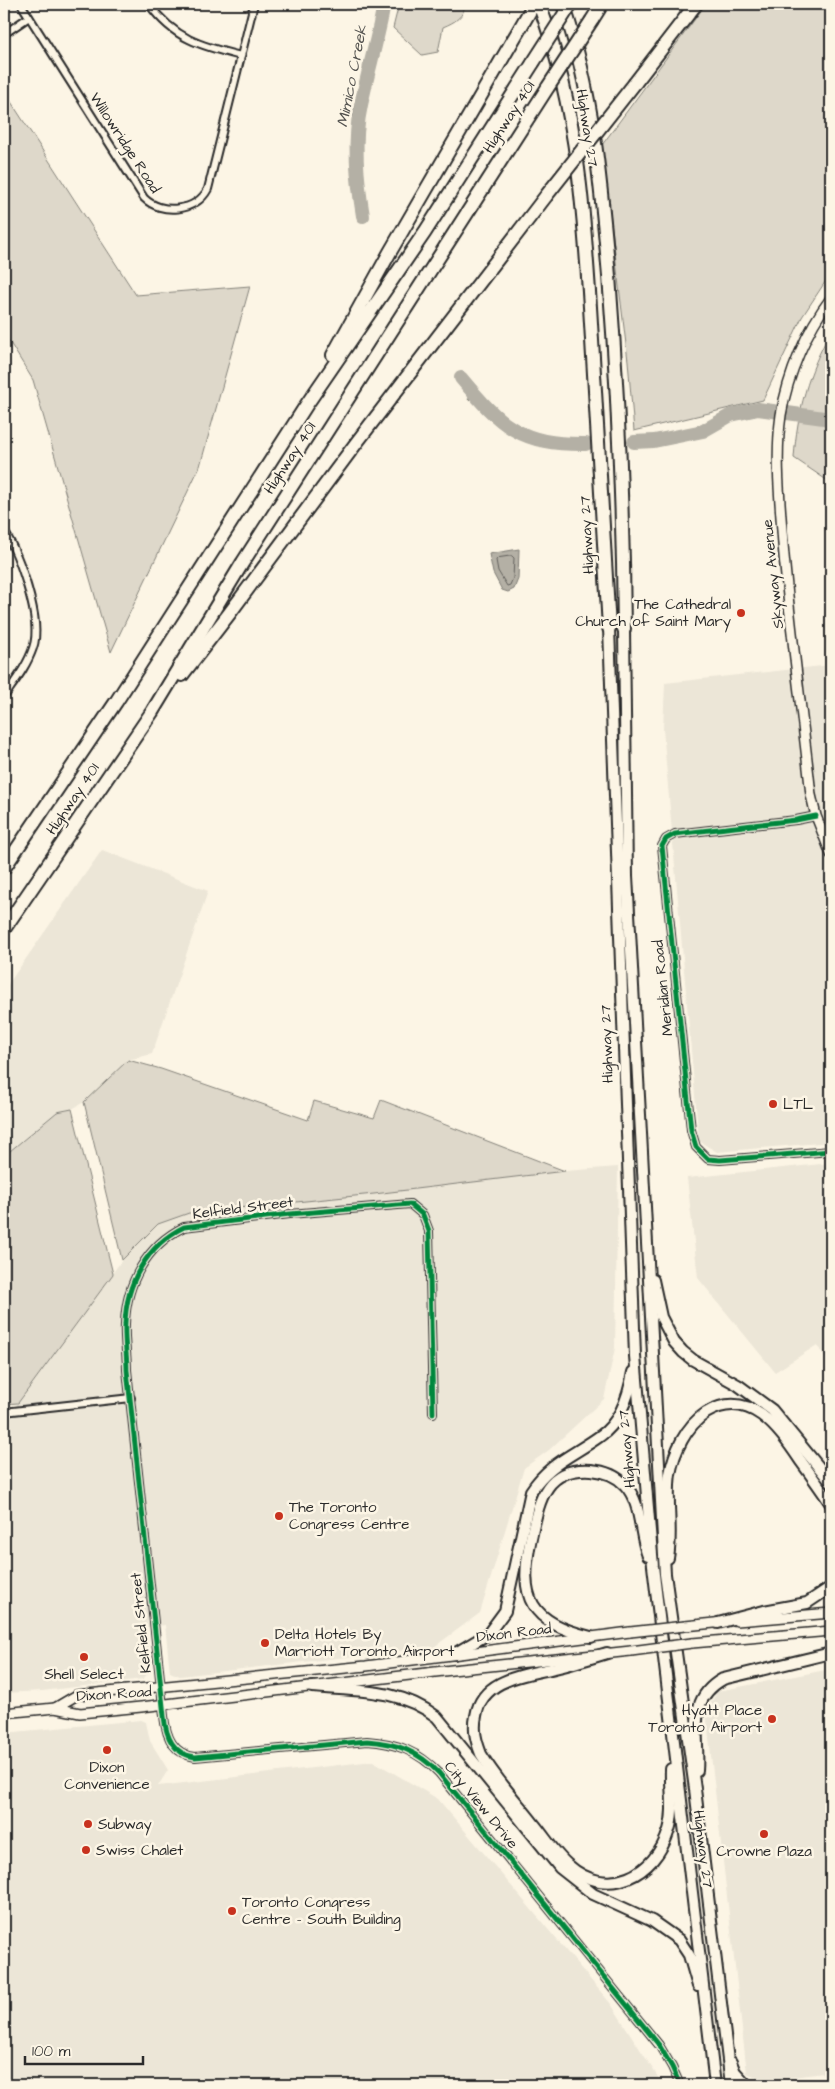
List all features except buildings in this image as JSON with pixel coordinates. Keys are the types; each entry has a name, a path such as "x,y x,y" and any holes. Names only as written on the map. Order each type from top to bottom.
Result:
{"highway":[{"path":"307,404 390,252 534,4"},
{"name":"Highway 27","path":"539,4 562,75 579,182 590,307 609,628"},
{"name":"Highway 27","path":"563,4 578,53 589,100 604,220 618,405 624,628"},
{"name":"Highway 401","path":"4,868 116,702 307,404 398,272 571,4"},
{"name":"Highway 401","path":"4,929 152,712 243,562 602,4"},
{"path":"152,712 230,614 363,434 696,4"}],"main road":[{"name":"Skyway Avenue","path":"831,298 815,321 792,375 786,394 778,438 786,580 812,795 816,816 831,854"},
{"name":"Highway 27","path":"609,628 635,1356 653,1566 715,2085"},
{"name":"Highway 27","path":"624,628 627,876 665,1574 695,1789 731,2085"},
{"path":"648,1264 661,1317 674,1342 693,1360 738,1385 772,1410 831,1482"},
{"path":"454,1654 488,1634 498,1623 505,1611 508,1600 531,1491 540,1477 549,1468 602,1436 613,1424 626,1400 632,1380 635,1356"},
{"path":"665,1574 671,1544 670,1476 674,1460 678,1448 690,1428 710,1411 723,1406 738,1406 753,1409 770,1421 781,1432 831,1504"},
{"path":"592,1637 572,1632 553,1624 538,1611 527,1591 526,1565 539,1502 547,1487 565,1473 575,1469 594,1470 613,1475 625,1485 634,1498 645,1547 653,1566"},
{"path":"718,1623 764,1611 807,1603 831,1587"},
{"name":"Dixon Road","path":"55,1708 77,1695 366,1666 685,1626 831,1613"},
{"name":"Dixon Road","path":"4,1713 55,1708 80,1713 692,1643 831,1631"},
{"path":"607,1653 559,1668 521,1675 505,1681 490,1690 476,1712 474,1728 478,1746 487,1763 568,1865 588,1877 599,1881 614,1882 638,1874 655,1859 665,1840 670,1828 673,1746"},
{"path":"695,1789 698,1759 696,1729 698,1708 705,1692 722,1679 831,1653"},
{"path":"366,1666 368,1680"},
{"path":"312,1687 406,1698 424,1707 437,1717 560,1868 593,1894 652,1921 679,1940 689,1955 709,2030"},
{"path":"727,2054 735,2072 747,2085"}],"street":[{"name":"Willowridge Road","path":"21,4 144,198 151,205 165,209 191,206 204,198 208,189 254,4"},
{"path":"149,4 158,17 172,30 196,43 241,56"},
{"path":"4,34 29,17"},
{"path":"4,531 20,561 34,617 35,630 34,647 29,658 4,697"},
{"name":"Meridian Road","path":"816,816 675,834 666,838 662,846 691,1130 696,1147 708,1160 831,1151"},
{"name":"Kelfield Street","path":"162,1704 125,1325 128,1295 148,1256 172,1233 184,1227 410,1204 423,1215 429,1231 433,1413"},
{"path":"4,1412 131,1398"},
{"name":"City View Drive","path":"162,1704 166,1730 171,1742 178,1752 188,1756 210,1756 367,1741 402,1747 425,1760 439,1773 659,2045 680,2085"}],"shaded area":[{"path":"399,4 465,4 463,12 458,18 443,27 438,52 422,55 393,28"},
{"path":"706,4 831,4 831,273 802,317 763,400 634,431 628,361 602,145"},
{"path":"4,91 136,295 250,286 200,466 111,652 33,380 4,333"},
{"path":"831,332 831,483 794,458 798,425 805,393 816,362"},
{"path":"831,665 831,1142 717,1152 699,1141 663,729 665,683"},
{"path":"102,850 208,891 152,1054 128,1060 84,1102 72,1109 57,1112 10,1151 4,1159 4,990"},
{"path":"128,1060 161,1069 308,1120 314,1101 374,1118 381,1100 565,1171 374,1194 189,1213 158,1224 122,1260 84,1102"},
{"path":"72,1109 113,1274 18,1403 4,1404 4,1159 10,1151 57,1112"},
{"path":"831,1163 831,1366 817,1345 775,1372 698,1278 687,1178"},
{"path":"618,1167 615,1348 604,1399 549,1450 524,1468 480,1613 434,1647 180,1676 170,1672 165,1625 146,1627 150,1671 143,1679 42,1691 4,1693 4,1422 122,1260 158,1224 189,1213 374,1194 565,1171"},
{"path":"831,1669 831,2072 764,2081 747,2073 706,1711 718,1691"},
{"path":"141,1720 146,1722 150,1741 168,1770 158,1786 373,1761 438,1799 611,2004 663,2085 4,2085 4,1733"}],"water":[{"path":"519,549 518,579 514,589 508,592 502,590 493,573 489,554"}],"waterway":[{"name":"Mimico Creek","path":"363,216 359,188 357,132 361,105 384,4"},
{"name":"Mimico Creek","path":"352,168 357,162"},
{"name":"Mimico Creek","path":"461,378 488,409 514,429 544,441 586,444"},
{"name":"Mimico Creek","path":"469,399 473,392"},
{"name":"Mimico Creek","path":"634,442 654,441 703,431 731,415 758,409 831,419"}],"cycle path":[{"path":"816,816 675,834 666,839 662,846 691,1130 696,1147 708,1159 720,1160 831,1151"},
{"path":"433,1413 429,1231 423,1215 410,1204 290,1214 184,1227 159,1244 149,1255 134,1280 129,1294 126,1309 125,1335 127,1370 164,1716 169,1737 181,1752 195,1757 367,1741 397,1746 423,1759 439,1773 659,2045 680,2085"}],"place":[{"name":"The Cathedral Church of Saint Mary","path":"741,613"},
{"name":"LTL","path":"773,1104"},
{"name":"The Toronto Congress Centre","path":"279,1516"},
{"name":"Delta Hotels By Marriott Toronto Airport","path":"265,1643"},
{"name":"Shell Select","path":"84,1657"},
{"name":"Hyatt Place Toronto Airport","path":"772,1719"},
{"name":"Dixon Convenience","path":"107,1750"},
{"name":"Subway","path":"88,1824"},
{"name":"Crowne Plaza","path":"764,1834"},
{"name":"Swiss Chalet","path":"86,1850"},
{"name":"Toronto Congress Centre - South Building","path":"232,1911"}]}
